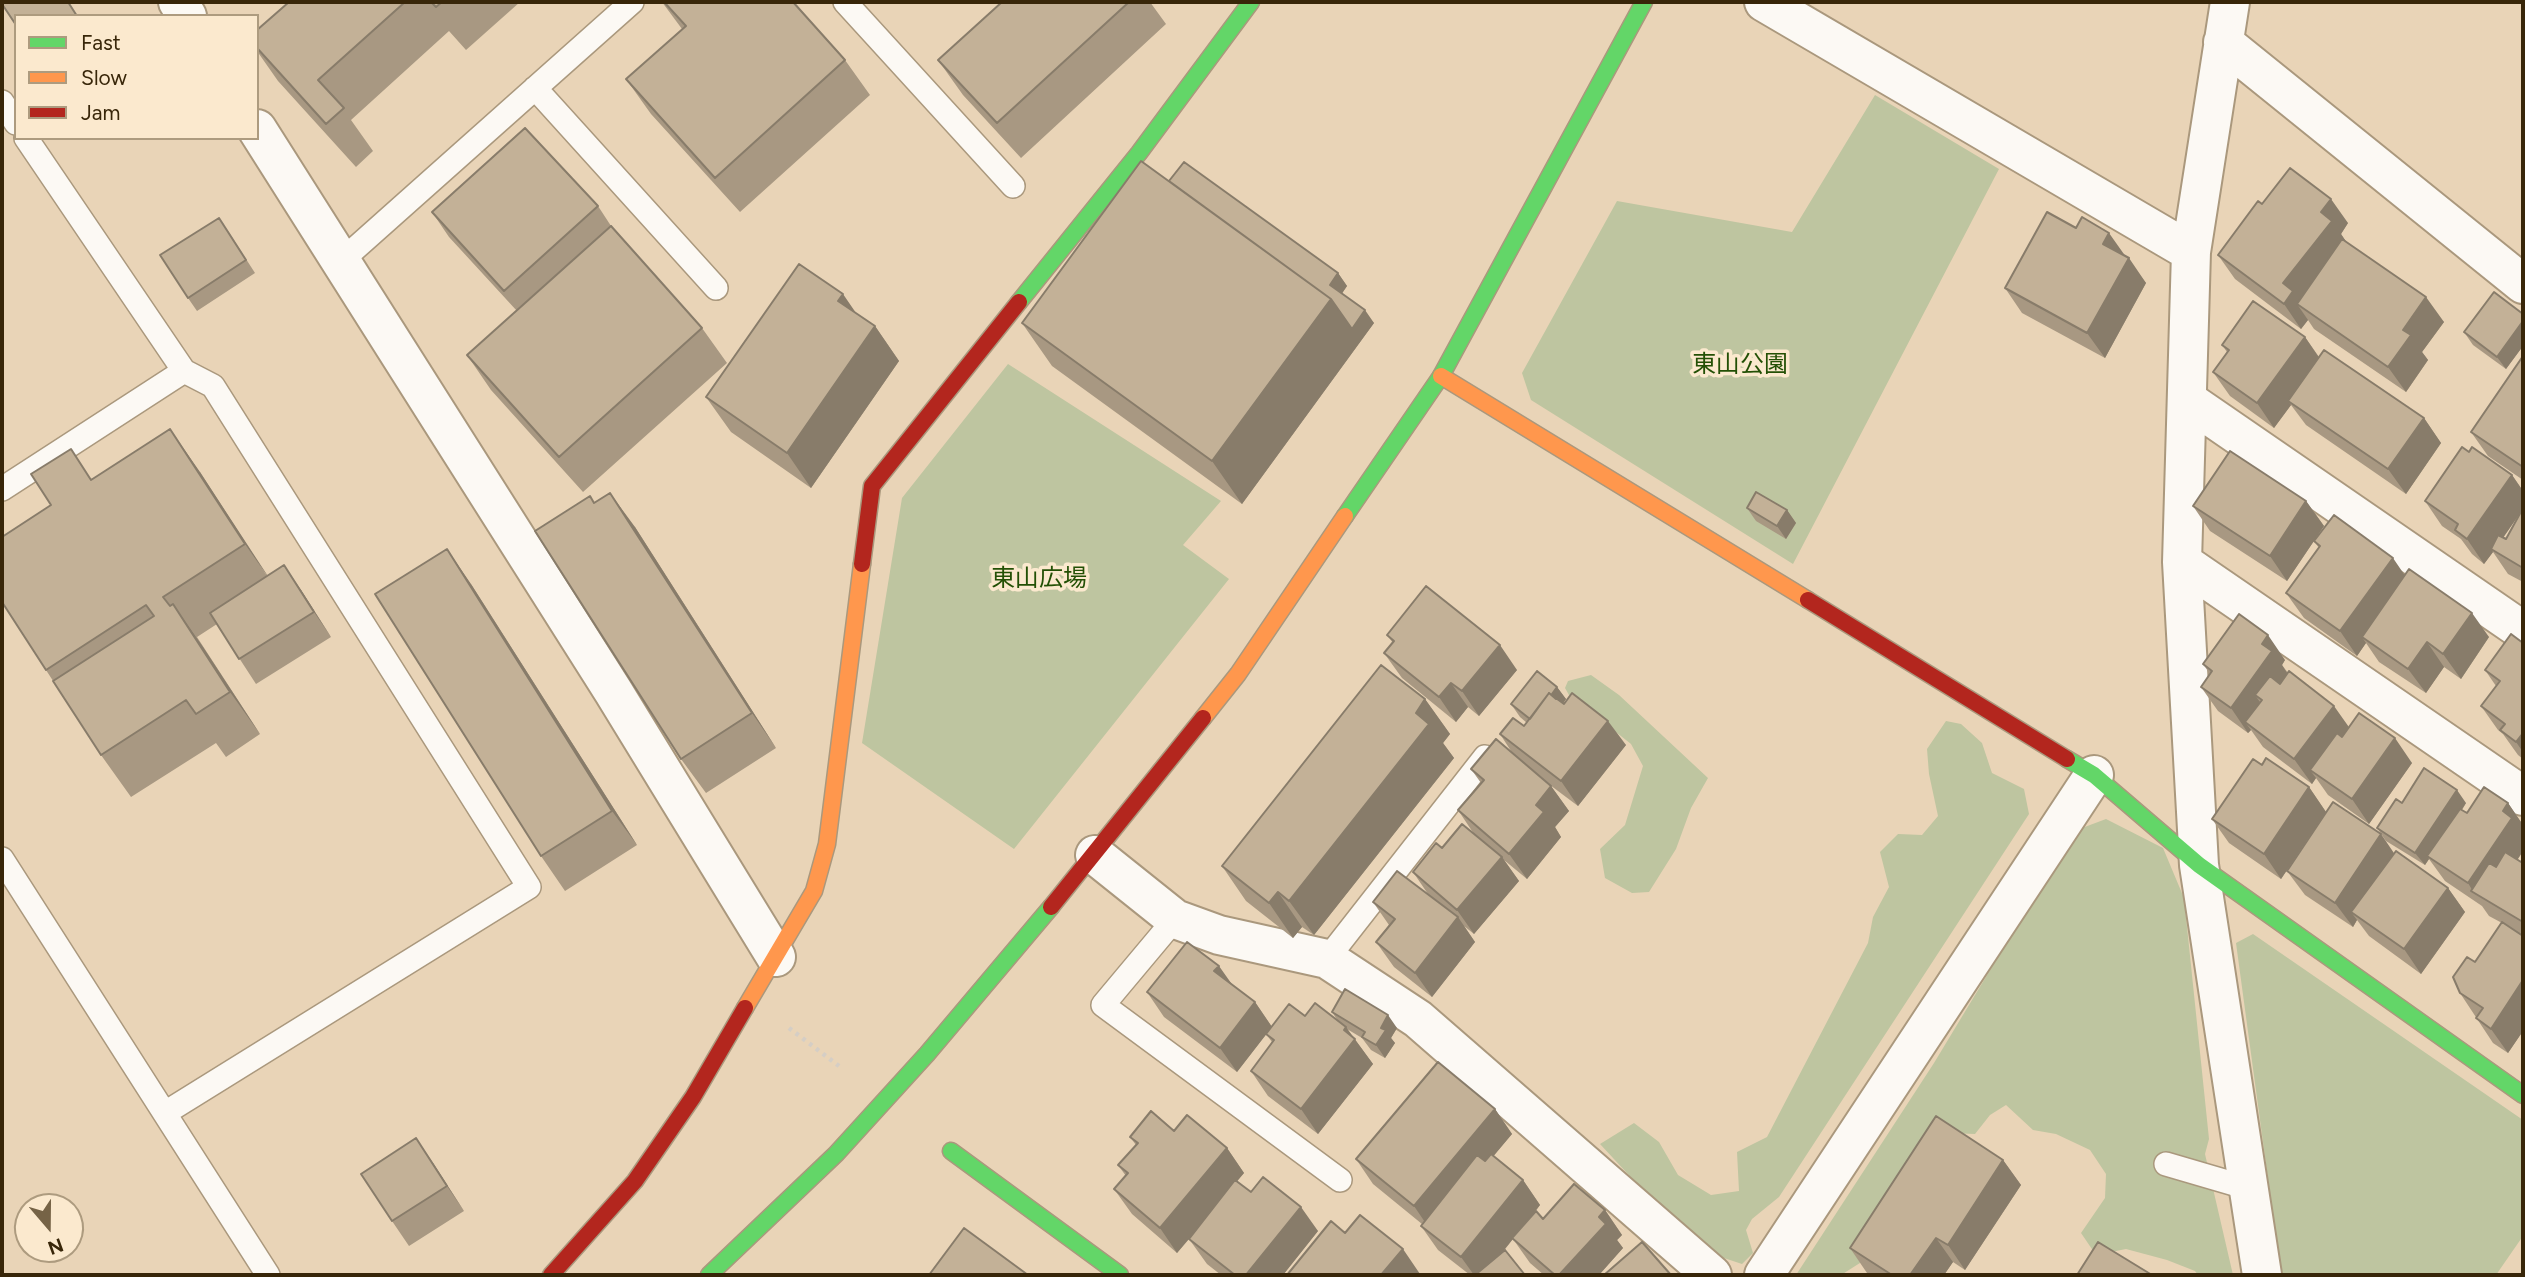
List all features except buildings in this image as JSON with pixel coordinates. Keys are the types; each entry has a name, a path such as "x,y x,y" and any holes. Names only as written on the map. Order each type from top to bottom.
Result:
{"street":[{"path":"551,1275 635,1181 693,1097 814,891 827,844 872,486 1139,152 1251,2"},
{"path":"709,1275 836,1154 927,1054 1095,855 1238,674 1441,376 1643,2"},
{"path":"1764,2 2191,252"},
{"path":"2230,2 2191,252 2182,562 2199,865 2262,1275"},
{"path":"2224,43 2523,284"},
{"path":"259,132 613,691 776,957"},
{"path":"1441,376 2094,775 2199,865 2523,1096"},
{"path":"2187,400 2523,631"},
{"path":"2182,562 2523,796"},
{"path":"1764,1275 2094,775"},
{"path":"1095,855 1175,919 1219,935 1327,959 1418,1019 1712,1275"},
{"path":"951,1151 1120,1275"}],"lane":[{"path":"340,262 632,2"},
{"path":"845,2 1013,186"},
{"path":"535,89 716,288"},
{"path":"2,102 14,120"},
{"path":"27,140 184,371 213,386 529,887 165,1113"},
{"path":"2,489 184,371"},
{"path":"1327,959 1485,757"},
{"path":"2,859 268,1275"},
{"path":"1175,919 1102,1005 1340,1180"},
{"path":"2166,1164 2248,1188"}],"path":[{"path":"752,1000 839,1066"}],"green space":[{"name":"東山公園","path":"1875,95 1999,169 1793,564 1531,400 1522,373 1617,201 1792,232"},
{"name":"東山広場","path":"1008,364 1221,501 1183,545 1229,579 1014,849 862,743 902,498"},
{"path":"1591,675 1619,695 1708,778 1691,808 1676,849 1649,892 1632,893 1605,878 1600,849 1625,825 1643,766 1631,744 1569,695 1565,688 1568,681"},
{"path":"1946,721 1961,724 1982,743 1992,773 2024,789 2029,814 1779,1197 1752,1219 1746,1230 1753,1253 1742,1264 1712,1254 1652,1200 1600,1144 1634,1123 1659,1142 1678,1175 1711,1195 1739,1191 1737,1152 1767,1137 1868,943 1873,917 1889,887 1880,852 1898,834 1922,835 1938,816 1927,749"},
{"path":"2106,819 2163,848 2184,898 2209,1139 2205,1154 2233,1275 2198,1275 2195,1271 2167,1260 2126,1249 2096,1255 2081,1233 2105,1198 2106,1174 2090,1150 2056,1134 2033,1130 2006,1105 1990,1115 1975,1134 1949,1133 1871,1256 1841,1275 1796,1275 1934,1063 2074,831"},
{"path":"2253,934 2523,1120 2523,1236 2496,1275 2281,1275 2236,943"}],"traffic: fast":[{"path":"1019,302 1139,153 1251,2"},
{"path":"1345,516 1441,376 1644,2"},
{"path":"2067,759 2094,775 2199,865 2523,1095"},
{"path":"709,1275 836,1154 927,1054 1051,907"},
{"path":"951,1151 1120,1275"}],"traffic: slow":[{"path":"1441,376 1808,600"},
{"path":"1203,718 1238,674 1345,516"},
{"path":"745,1008 814,891 827,844 862,564"}],"traffic: jam":[{"path":"862,564 872,486 1019,302"},
{"path":"1808,600 2067,759"},
{"path":"1051,907 1203,718"},
{"path":"551,1275 635,1181 693,1097 745,1008"}]}
